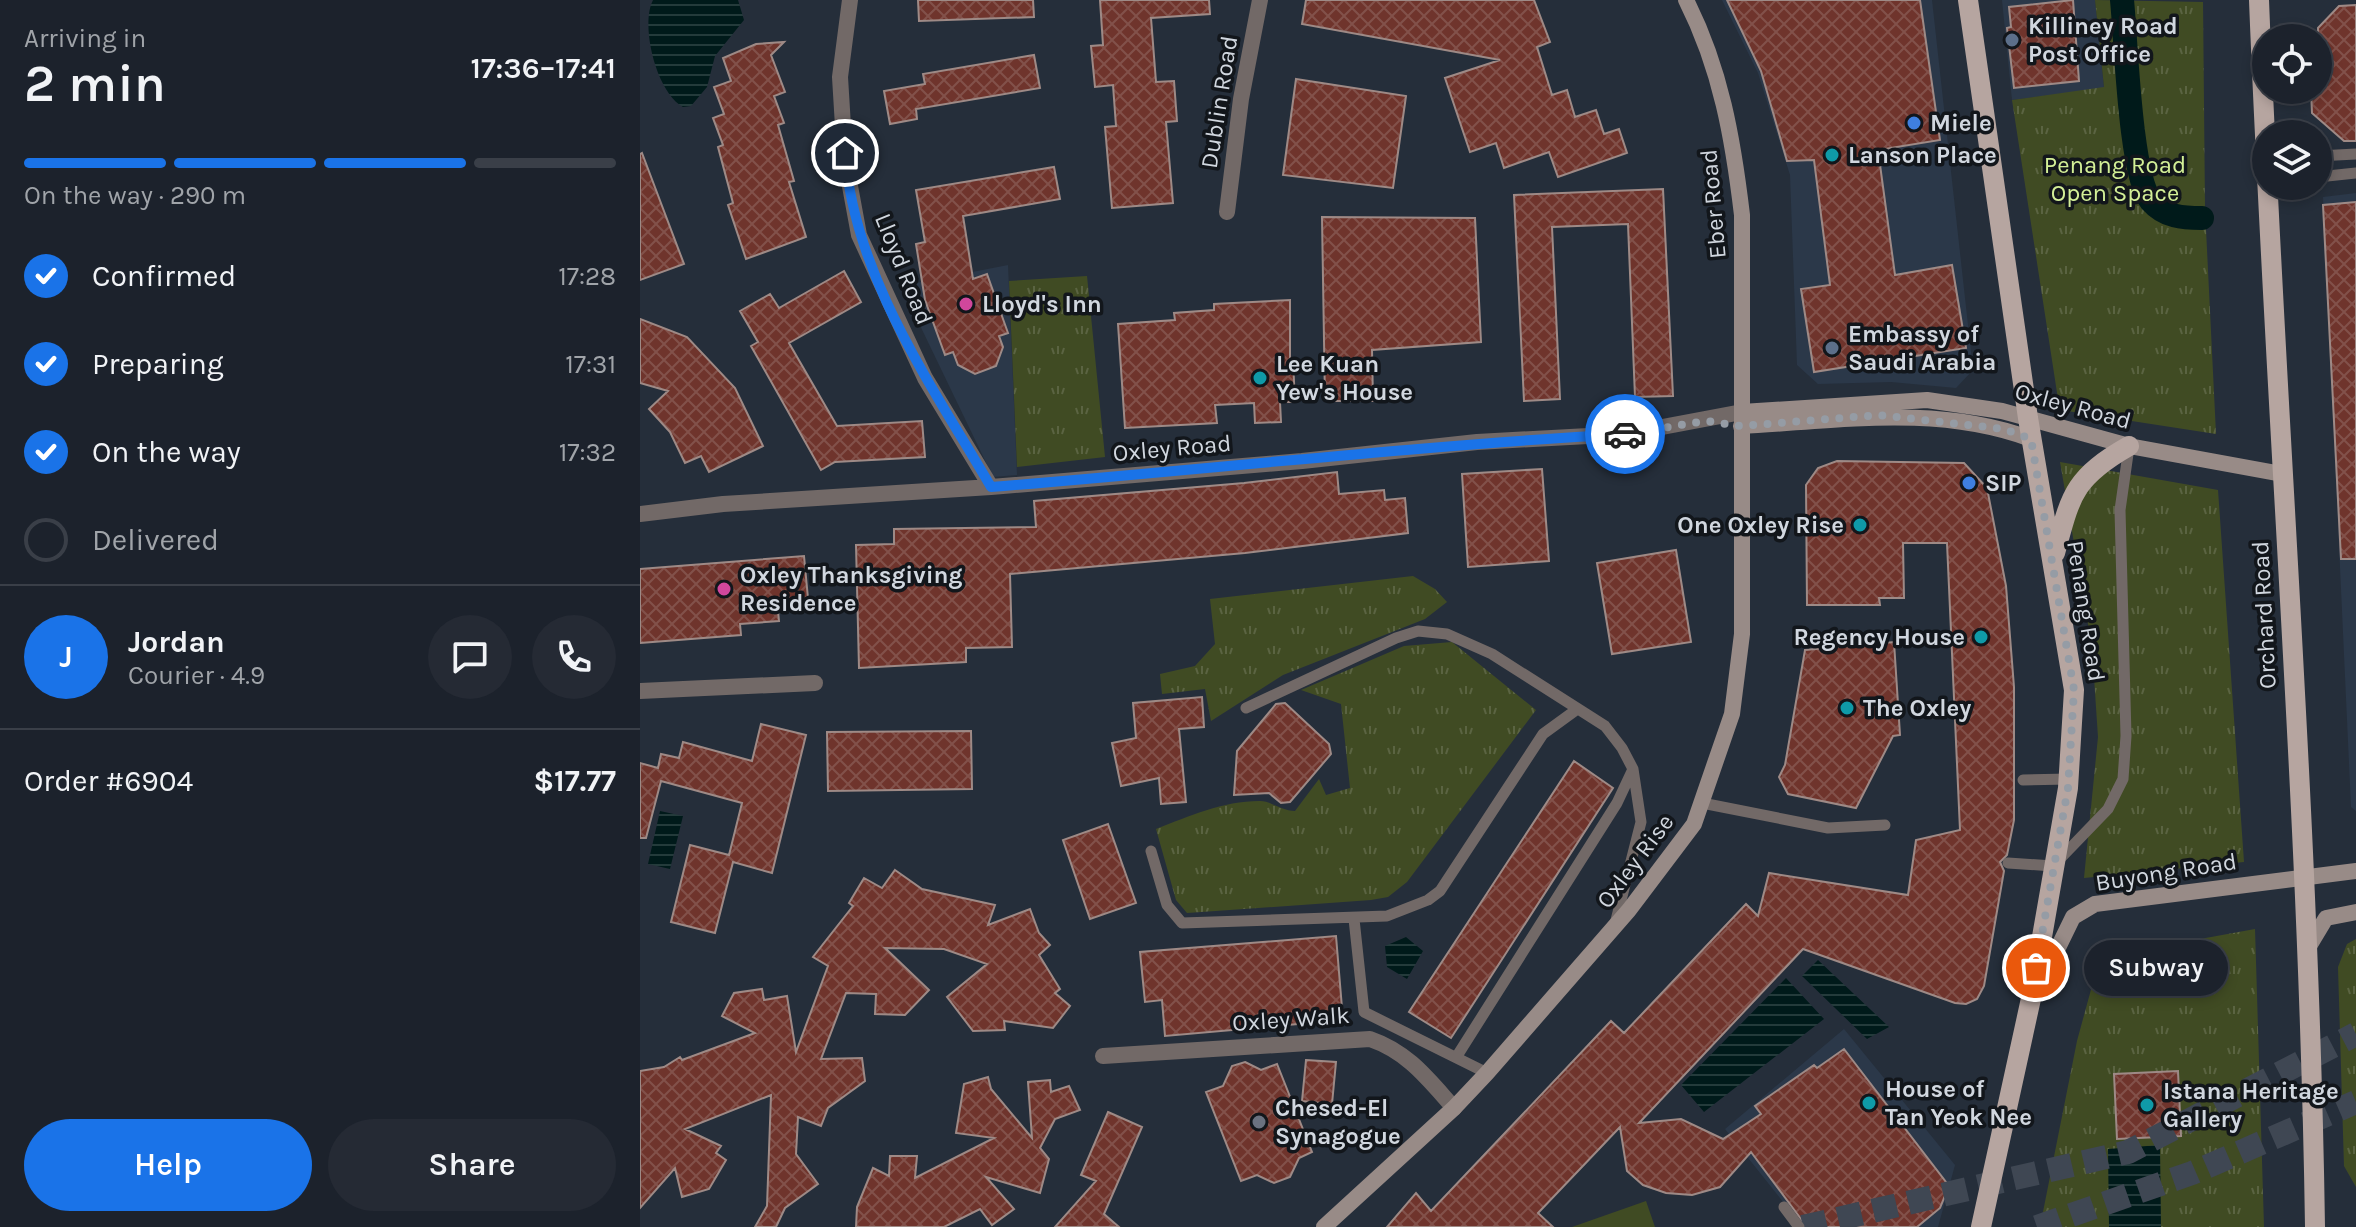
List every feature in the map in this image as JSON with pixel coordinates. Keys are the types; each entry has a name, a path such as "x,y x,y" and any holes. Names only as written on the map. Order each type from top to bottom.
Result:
{"main road":[{"name":"Eber Road","path":"1686,0 1715,66 1735,154 1743,237 1742,419"},
{"name":"Penang Road","path":"1968,0 2029,428 2074,690 2069,779 2032,994 1981,1227"},
{"name":"Orchard Road","path":"2259,0 2264,120"},
{"name":"Orchard Road","path":"2272,200 2282,474 2305,876 2315,1227"},
{"name":"Oxley Road","path":"1742,419 1927,400 2029,428 2282,474"},
{"name":"Oxley Rise","path":"1324,1227 1454,1108 1487,1073 1666,865 1694,824 1732,714 1738,674 1742,634 1742,419"},
{"path":"2053,561 2072,492 2101,464 2129,446"},
{"name":"Buyong Road","path":"2032,994 2038,991 2073,917 2095,904 2356,871"},
{"path":"2306,951 2326,918 2356,912"}],"street":[{"name":"Lloyd Road","path":"850,0 840,77 845,159 859,235 925,378 991,487"},
{"name":"Dublin Road","path":"1227,212 1241,99 1260,0"},
{"name":"Oxley Road","path":"640,514 723,504 991,487 1302,461 1477,442 1625,434 1706,421 1742,419"},
{"path":"640,691 815,683"},
{"name":"Oxley Walk","path":"1103,1056 1370,1039 1394,1047 1409,1058 1454,1108"}],"lane":[{"path":"2332,155 2356,154"},
{"path":"2332,176 2356,173"},
{"path":"2008,863 2053,866 2108,809 2123,779 2126,736 2120,510 2129,446"},
{"path":"1246,708 1396,638 1418,631 1447,634 1492,654 1605,726 1633,769 1641,822 1613,928"},
{"path":"1151,851 1167,905 1182,923 1354,919 1399,914 1440,891 1543,734 1576,710"},
{"path":"1457,1056 1617,803 1633,769"},
{"path":"2023,780 2069,779"},
{"path":"1702,803 1828,828 1885,825"},
{"path":"1354,919 1364,1012 1487,1073"},
{"path":"1784,1207 1799,1227"}],"shaded area":[{"path":"653,0 738,0 744,20 715,56 707,87 691,106 683,107 673,99 658,73 648,25"},
{"path":"1722,0 1932,0 1973,370 1956,388 1891,382 1818,384 1797,365 1790,175 1758,73"},
{"path":"2002,0 2095,0 2104,88 2012,100"},
{"path":"2356,193 2356,811 2351,807 2323,200 2332,200 2332,196"},
{"path":"1008,265 1017,475 993,477 901,286"},
{"path":"660,811 683,816 670,869 648,864"},
{"path":"1406,937 1423,951 1407,979 1387,967 1385,946"},
{"path":"1818,960 1889,1027 1867,1039 1802,976"},
{"path":"1786,978 1824,1019 1704,1112 1681,1085"},
{"path":"1844,1029 1955,1165 1938,1227 1803,1227 1725,1129"},
{"path":"2160,1145 2161,1227 2109,1227 2108,1149"}],"green space":[{"name":"Penang Road Open Space","path":"2095,0 2203,2 2205,209 2216,434 2067,411 2058,399 2012,100 2104,87"},
{"path":"1087,276 1105,457 1017,467 1009,281"},
{"path":"2060,462 2218,490 2244,862 2084,878 2098,737 2092,647"},
{"path":"1413,576 1435,589 1447,602 1425,619 1283,675 1211,721 1205,689 1162,694 1160,674 1195,666 1215,644 1210,599"},
{"path":"1452,642 1536,710 1407,882 1388,897 1371,900 1187,913 1176,900 1156,829 1206,810 1246,802 1264,801 1295,811 1319,779 1326,795 1350,788 1341,704 1301,690 1404,646"},
{"path":"2255,929 2264,1227 2040,1227 2077,1041 2095,975 2129,952"},
{"path":"2356,939 2356,1187 2344,1166 2338,967 2347,944"},
{"path":"1646,1201 1655,1227 1572,1227"}],"building":[{"path":"918,0 1033,0 1034,17 919,21"},
{"path":"1100,0 1209,0 1210,14 1151,18 1156,82 1174,81 1177,121 1166,122 1173,203 1112,208 1105,127 1116,126 1113,85 1095,87 1091,46 1103,45"},
{"path":"1306,0 1534,0 1550,42 1537,47 1552,95 1567,90 1575,117 1596,110 1604,134 1619,129 1627,153 1558,177 1549,152 1504,168 1496,143 1470,152 1445,78 1500,60 1302,24"},
{"path":"1727,0 1920,0 1940,140 1878,150 1895,275 1952,265 1966,348 1814,372 1801,289 1830,285 1814,160 1787,161 1761,71"},
{"path":"2073,0 2079,81 2014,88 2007,28 2011,27 2009,7"},
{"path":"2356,5 2356,141 2344,141 2332,130 2332,120 2320,120 2312,113 2312,104 2332,104 2332,24 2322,24 2339,6"},
{"path":"784,42 771,55 785,92 774,96 784,123 778,125 794,181 789,182 806,237 746,259 728,205 733,203 718,147 723,145 713,118 724,114 714,87 731,81 723,58 756,44"},
{"path":"1034,55 1040,88 916,109 917,119 890,124 884,91 925,84 923,74"},
{"path":"1296,79 1406,96 1393,188 1283,175"},
{"path":"640,154 684,264 640,280"},
{"path":"1054,167 1060,199 963,216 973,279 987,274 1008,333 999,336 1003,347 996,366 975,374 958,365 953,352 945,355 925,300 916,244 925,242 916,190"},
{"path":"1663,189 1673,396 1635,397 1628,224 1552,227 1560,399 1524,401 1514,195"},
{"path":"2356,202 2356,559 2341,559 2323,205"},
{"path":"1322,217 1475,218 1481,342 1372,350 1373,401 1325,401"},
{"path":"844,271 861,302 789,343 837,426 922,421 925,457 835,462 821,470 751,346 758,342 740,311 770,294 779,308"},
{"path":"1290,300 1290,361 1293,361 1295,402 1280,402 1281,422 1255,423 1254,403 1215,405 1217,423 1125,428 1118,324 1175,320 1174,313 1214,310 1214,304"},
{"path":"640,319 687,337 735,388 763,446 709,472 701,456 685,463 670,432 649,409 668,391 640,383"},
{"path":"1837,461 1964,463 1987,488 2006,586 2014,687 2014,820 2007,855 2000,862 2004,871 1984,986 1977,999 1966,1004 1955,1003 1803,949 1639,1123 1681,1119 1723,1139 1761,1114 1755,1106 1814,1065 1817,1068 1844,1049 1949,1186 1940,1208 1917,1227 1807,1227 1751,1152 1720,1187 1692,1195 1666,1193 1643,1185 1627,1171 1620,1127 1538,1213 1553,1227 1387,1227 1416,1193 1431,1211 1611,1021 1624,1033 1746,904 1758,916 1769,873 1908,895 1916,840 1960,830 1947,543 1903,543 1904,598 1879,598 1880,605 1807,605 1806,485 1818,468"},
{"path":"1542,469 1549,561 1468,567 1462,474"},
{"path":"1337,472 1339,494 1384,490 1385,500 1405,498 1408,533 1245,553 1010,574 1012,647 966,648 966,662 859,668 856,545 894,544 894,529 1036,527 1034,501"},
{"path":"1676,550 1691,642 1612,654 1597,563"},
{"name":"Oxley Thanksgiving Residence","path":"804,556 809,609 778,611 779,621 740,624 741,635 640,643 640,569"},
{"name":"The Oxley","path":"1894,642 1900,735 1893,736 1856,808 1788,794 1779,777 1785,765 1805,650"},
{"path":"1202,697 1204,727 1179,729 1186,802 1161,804 1159,778 1121,786 1112,743 1136,738 1133,703"},
{"path":"1285,703 1329,744 1331,754 1290,802 1281,803 1269,793 1234,795 1237,751 1276,704"},
{"path":"761,724 806,735 772,873 733,862 715,933 671,922 690,845 729,855 742,803 661,781 646,838 640,838 640,763 658,768 661,754 679,758 683,742 752,761"},
{"path":"971,731 972,789 828,791 827,732"},
{"path":"1574,761 1613,788 1451,1038 1409,1012"},
{"path":"1108,824 1136,903 1090,919 1063,840"},
{"path":"895,870 922,889 995,905 988,925 1030,909 1039,933 1050,945 1039,955 1060,989 1055,993 1070,1006 1053,1028 1004,1021 1005,1030 973,1031 947,997 987,964 944,949 885,948 929,990 905,1015 875,1014 876,994 846,993 821,1059 862,1058 865,1081 828,1108 821,1126 798,1117 796,1154 818,1184 785,1208 776,1227 755,1227 767,1206 771,1095 685,1129 721,1146 716,1153 726,1160 709,1189 682,1197 675,1168 640,1208 640,1071 664,1067 680,1057 682,1060 755,1033 722,1016 734,993 762,989 764,1000 787,996 796,1052 828,966 813,957 853,906 849,903 864,878 882,888"},
{"path":"1336,936 1343,1020 1165,1036 1162,1000 1145,1002 1140,952"},
{"path":"1306,1060 1336,1062 1332,1104 1302,1101"},
{"name":"Chesed-El Synagogue","path":"1245,1062 1261,1070 1277,1064 1312,1152 1299,1158 1290,1177 1274,1183 1257,1175 1241,1181 1206,1092 1223,1086 1232,1066"},
{"name":"Istana Heritage Gallery","path":"2178,1071 2181,1136 2117,1139 2114,1074"},
{"path":"988,1077 991,1089 1032,1138 1028,1082 1050,1080 1051,1092 1069,1086 1080,1110 1055,1119 1040,1148 1049,1159 1040,1193 986,1177 1014,1209 992,1225 980,1209 944,1227 856,1227 857,1207 873,1168 889,1176 890,1156 917,1156 915,1178 994,1138 956,1133 964,1084"},
{"path":"1108,1112 1142,1127 1104,1214 1119,1227 1055,1227 1096,1181 1081,1175"}],"waterway":[{"path":"2122,0 2134,137 2144,187 2151,201 2162,210 2181,217 2202,218"}],"tunnel":[{"path":"1803,1227 2128,1152 2356,1034"},
{"path":"2037,1227 2192,1173 2356,1102"}],"way so far":[{"path":"1625,434 1706,421 1741,426 1879,415 2004,429 2031,439 2074,690 2068,788 2036,968"}],"place":[{"name":"Killiney Road Post Office","path":"2012,40"},
{"name":"Miele","path":"1914,123"},
{"name":"Lanson Place","path":"1832,155"},
{"name":"Lloyd's Inn","path":"966,304"},
{"name":"Embassy of Saudi Arabia","path":"1832,348"},
{"name":"Lee Kuan Yew's House","path":"1260,378"},
{"name":"SIP","path":"1969,483"},
{"name":"One Oxley Rise","path":"1860,525"},
{"name":"Oxley Thanksgiving Residence","path":"724,589"},
{"name":"Regency House","path":"1981,637"},
{"name":"The Oxley","path":"1847,708"},
{"name":"Subway","path":"2036,968"},
{"name":"House of Tan Yeok Nee","path":"1869,1103"},
{"name":"Istana Heritage Gallery","path":"2147,1105"},
{"name":"Chesed-El Synagogue","path":"1259,1122"}],"route":[{"path":"845,153 859,235 925,378 991,487 1302,461 1477,442 1625,434"}]}
